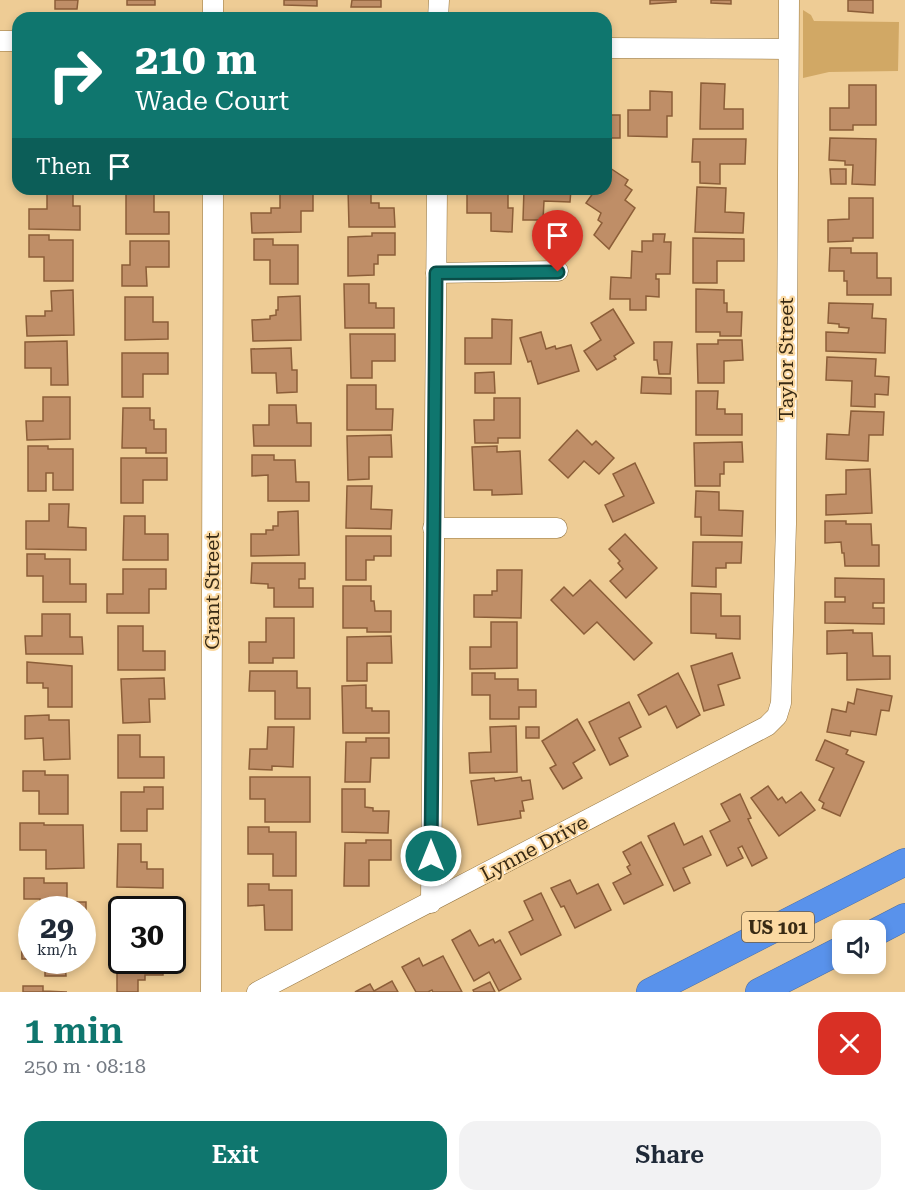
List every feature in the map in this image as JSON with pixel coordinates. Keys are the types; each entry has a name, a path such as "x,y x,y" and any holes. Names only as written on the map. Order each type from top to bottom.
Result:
{"highway":[{"name":"US 101","path":"650,992 905,862"},
{"path":"886,927 905,917"},
{"name":"US 101","path":"759,992 832,955"}],"street":[{"name":"Taylor Street","path":"777,716 781,703 786,524 789,0"},
{"path":"612,48 788,49"},
{"name":"Grant Street","path":"210,992 213,195"},
{"path":"431,903 437,195"},
{"path":"436,273 558,272"},
{"path":"433,528 557,528"},
{"name":"Lynne Drive","path":"257,992 767,726 777,716"}],"shaded area":[{"path":"803,10 811,15 814,21 899,22 898,71 829,72 803,78"}],"building":[{"path":"55,0 78,0 77,9 55,9"},
{"path":"127,0 155,0 155,5 127,5"},
{"path":"284,0 317,0 317,6 284,5"},
{"path":"352,0 381,0 381,7 351,7"},
{"path":"650,0 676,0 676,2 650,4"},
{"path":"711,0 731,0 731,4 711,3"},
{"path":"848,0 873,0 873,13 848,11"},
{"path":"701,83 725,84 724,109 743,109 743,129 700,129"},
{"path":"849,85 876,85 876,125 853,125 853,130 830,130 830,108 849,108"},
{"path":"650,91 672,92 672,116 667,116 667,137 628,136 628,110 650,110"},
{"path":"612,115 620,115 620,138 612,138"},
{"path":"830,138 876,139 875,185 852,184 853,165 845,165 845,161 829,160"},
{"path":"693,139 746,139 745,164 720,164 720,184 700,183 700,162 692,162"},
{"path":"612,169 628,180 625,185 632,190 625,200 635,208 609,249 594,235 602,223 598,220 601,213 586,203 592,195 612,195"},
{"path":"830,169 846,169 846,184 831,184"},
{"path":"697,187 726,188 725,212 744,213 743,233 695,232"},
{"path":"47,195 73,195 73,206 80,206 80,230 29,229 29,209 47,209"},
{"path":"126,195 154,195 154,212 169,212 169,234 126,234"},
{"path":"280,195 313,195 313,211 301,211 301,232 252,233 251,213 271,213 271,208 280,208"},
{"path":"348,195 371,195 371,203 379,203 379,208 394,208 395,227 349,227"},
{"path":"467,195 508,195 508,208 513,208 512,232 491,231 491,213 467,213"},
{"path":"524,195 571,195 570,202 544,201 543,220 523,220"},
{"path":"849,198 873,198 873,238 828,242 828,220 849,219"},
{"path":"372,233 395,233 395,255 378,255 378,264 374,264 374,275 348,276 348,237 372,236"},
{"path":"653,234 665,234 664,242 671,242 670,274 656,274 656,279 659,279 659,297 646,296 646,310 630,310 630,299 610,299 611,277 631,278 632,251 642,252 642,241 653,241"},
{"path":"29,235 49,235 49,240 73,240 73,281 44,281 44,257 29,257"},
{"path":"693,238 744,239 744,261 717,261 717,283 693,283"},
{"path":"254,239 273,239 273,245 298,245 298,284 270,284 270,260 254,260"},
{"path":"130,241 169,241 169,267 146,267 147,286 122,286 122,265 130,265"},
{"path":"830,248 851,248 851,253 877,253 877,278 891,278 891,295 847,295 844,271 829,271"},
{"path":"344,284 369,284 369,303 376,303 376,308 394,308 394,328 345,328"},
{"path":"696,289 724,290 727,312 742,312 741,336 720,336 720,332 696,332"},
{"path":"73,290 74,335 27,336 26,316 45,316 45,311 52,311 51,291"},
{"path":"300,296 301,340 253,341 252,320 270,319 270,316 276,315 278,297"},
{"path":"125,297 153,297 153,322 168,322 168,339 125,340"},
{"path":"829,303 873,304 872,318 886,319 885,353 826,351 826,332 848,333 849,328 828,323"},
{"path":"613,309 634,343 614,356 616,359 597,370 584,351 601,340 591,323"},
{"path":"492,319 512,320 511,364 465,364 465,338 492,338"},
{"path":"541,332 546,349 571,345 579,371 538,384 531,361 528,362 520,338"},
{"path":"350,334 395,334 395,361 372,361 372,378 351,378"},
{"path":"718,340 742,340 743,360 724,361 724,383 698,383 697,344 718,344"},
{"path":"67,341 68,385 51,385 51,368 25,368 25,342"},
{"path":"654,342 672,342 670,374 659,374 657,360 654,360"},
{"path":"291,348 292,370 297,370 297,392 277,393 276,373 252,373 251,349"},
{"path":"122,353 168,353 168,374 143,374 143,397 122,397"},
{"path":"827,357 876,359 875,376 889,377 888,395 875,394 875,407 851,406 852,381 826,380"},
{"path":"494,372 495,393 475,393 475,373"},
{"path":"642,377 671,378 671,394 641,393"},
{"path":"347,385 376,385 376,409 393,409 392,430 347,430"},
{"path":"696,391 718,391 717,409 725,409 725,414 742,414 742,435 696,435"},
{"path":"43,397 70,397 70,439 27,440 26,421 43,421"},
{"path":"494,398 520,398 520,438 498,438 498,443 475,443 474,420 494,420"},
{"path":"269,405 296,405 297,423 311,423 311,446 254,446 253,425 269,425"},
{"path":"123,408 150,408 150,420 154,420 154,429 166,429 166,453 146,453 146,448 122,448"},
{"path":"851,411 884,412 883,435 869,435 868,461 826,459 827,434 849,435"},
{"path":"577,430 592,445 596,441 614,458 599,474 584,461 568,478 549,460"},
{"path":"391,435 392,457 369,457 369,479 348,480 347,436"},
{"path":"742,442 743,462 724,462 724,474 720,474 720,486 695,486 694,443"},
{"path":"28,446 73,449 73,490 53,490 53,473 46,473 46,491 28,491"},
{"path":"497,446 497,452 520,451 522,494 492,495 492,490 474,490 472,447"},
{"path":"252,455 274,455 274,460 295,460 296,482 309,482 309,501 268,501 268,475 252,476"},
{"path":"121,458 167,458 167,480 143,480 143,503 121,503"},
{"path":"635,463 654,503 613,522 605,505 624,496 613,474"},
{"path":"870,469 872,513 826,515 826,495 846,494 846,470"},
{"path":"347,486 372,486 371,509 392,510 391,529 346,528"},
{"path":"696,491 719,492 719,510 743,511 742,536 701,535 701,517 695,517"},
{"path":"49,504 69,504 68,527 86,528 86,550 26,549 26,521 49,521"},
{"path":"298,511 299,555 251,556 251,534 266,534 266,530 273,530 273,526 278,526 278,512"},
{"path":"124,516 145,516 145,534 168,534 168,560 123,560"},
{"path":"825,521 871,524 872,545 879,545 879,566 845,566 841,542 825,543"},
{"path":"625,534 657,568 626,598 610,581 623,569 618,563 620,561 609,549"},
{"path":"346,536 391,536 391,556 374,556 374,560 366,560 366,580 346,580"},
{"path":"693,542 742,542 741,563 726,563 726,568 716,568 716,587 692,586"},
{"path":"27,554 45,554 45,559 70,559 70,584 86,584 86,602 43,602 43,576 27,576"},
{"path":"252,563 305,563 305,579 299,579 299,588 313,588 313,607 274,607 274,588 268,588 268,584 251,583"},
{"path":"123,569 166,569 166,589 149,589 149,613 107,613 107,594 123,594"},
{"path":"497,570 522,570 521,618 474,617 474,595 492,595 492,591 497,591"},
{"path":"835,578 884,579 884,603 873,603 873,608 884,608 884,624 825,623 825,602 845,602 845,597 835,597"},
{"path":"590,580 652,643 634,660 597,622 584,634 551,600 564,587 573,596"},
{"path":"343,586 371,586 371,601 374,601 375,611 391,611 391,632 367,632 367,628 343,628"},
{"path":"691,593 721,594 721,616 740,616 740,639 716,638 716,634 691,633"},
{"path":"42,614 70,614 70,637 82,637 83,654 26,654 25,636 42,636"},
{"path":"266,618 294,618 294,658 273,658 273,663 249,663 249,642 266,642"},
{"path":"491,622 517,622 517,668 470,669 470,647 491,647"},
{"path":"118,626 143,626 143,651 165,651 165,670 118,670"},
{"path":"853,630 853,633 872,633 873,656 890,656 890,679 847,680 847,653 827,654 827,631"},
{"path":"391,636 392,663 367,663 367,681 347,681 347,637"},
{"path":"732,653 740,678 718,685 724,705 704,711 691,666"},
{"path":"27,662 72,666 72,707 48,707 48,688 43,688 43,683 27,683"},
{"path":"250,671 297,671 297,688 310,688 310,719 275,719 275,691 249,691"},
{"path":"472,673 495,673 495,679 518,679 518,690 536,690 536,707 519,707 519,719 490,719 490,695 472,695"},
{"path":"678,673 700,715 677,728 666,706 649,715 638,695"},
{"path":"164,678 165,699 149,699 150,722 123,723 121,679"},
{"path":"366,685 366,708 372,708 372,711 389,711 389,733 343,733 342,686"},
{"path":"857,689 892,696 889,711 881,710 876,735 851,731 850,736 827,732 832,709 846,712 848,702 854,704"},
{"path":"629,702 641,727 619,738 628,756 610,765 589,722"},
{"path":"49,715 49,720 69,720 70,759 44,760 43,738 25,739 25,716"},
{"path":"577,719 595,750 573,763 582,778 563,789 550,768 556,765 542,741"},
{"path":"516,726 517,772 470,773 469,753 491,752 490,727"},
{"path":"268,727 294,727 293,767 272,766 272,770 249,769 250,749 267,749"},
{"path":"526,727 539,727 539,738 526,738"},
{"path":"118,735 140,735 140,757 164,757 164,778 118,778"},
{"path":"366,738 389,738 389,758 371,758 370,782 345,782 346,742 366,742"},
{"path":"825,740 848,750 846,754 864,762 840,816 822,808 824,803 819,800 834,768 816,760"},
{"path":"23,771 45,771 45,775 68,775 68,814 39,814 39,791 23,791"},
{"path":"250,777 310,777 310,822 265,822 265,799 250,799"},
{"path":"521,777 522,781 530,780 533,799 522,801 524,811 520,811 521,818 478,825 471,781 494,778 495,781"},
{"path":"768,786 778,800 782,797 786,803 801,792 815,810 779,836 751,798"},
{"path":"144,787 163,787 163,809 147,809 147,831 121,831 121,792 144,792"},
{"path":"342,789 365,789 365,807 373,808 373,811 389,811 388,833 342,832"},
{"path":"740,794 751,818 748,819 767,858 752,866 742,846 738,848 743,858 727,866 710,831 730,821 721,804"},
{"path":"20,823 83,825 84,868 46,869 46,850 20,850"},
{"path":"674,823 684,845 702,836 711,855 683,868 690,883 674,891 648,836"},
{"path":"248,827 269,827 269,832 296,832 296,876 273,876 273,854 248,854"},
{"path":"366,840 391,840 391,860 369,860 369,886 344,886 345,843 366,843"},
{"path":"641,842 663,885 624,904 613,883 631,874 627,867 630,865 623,852"},
{"path":"118,844 141,844 141,862 147,862 147,869 163,869 163,888 117,887"},
{"path":"24,878 44,878 44,883 67,883 67,896 24,896"},
{"path":"570,880 577,894 598,884 611,910 575,928 564,906 561,907 551,888"},
{"path":"248,884 269,884 269,890 292,890 292,930 265,930 264,905 248,906"},
{"path":"541,893 561,935 521,955 509,932 533,920 524,901"},
{"path":"470,930 479,946 493,939 495,943 500,940 521,979 499,991 489,972 474,981 452,940"},
{"path":"443,956 462,992 433,992 432,990 416,992 402,967 419,958 423,966"},
{"path":"45,974 66,974 66,976 45,976"},
{"path":"117,974 163,974 145,975 145,980 138,980 138,992 117,992"},
{"path":"392,981 398,992 355,992 370,984 374,991"},
{"path":"490,982 495,992 474,992 473,990"},
{"path":"23,986 43,986 43,991 67,992 23,992"}],"route":[{"path":"431,856 436,273 558,272"}]}
